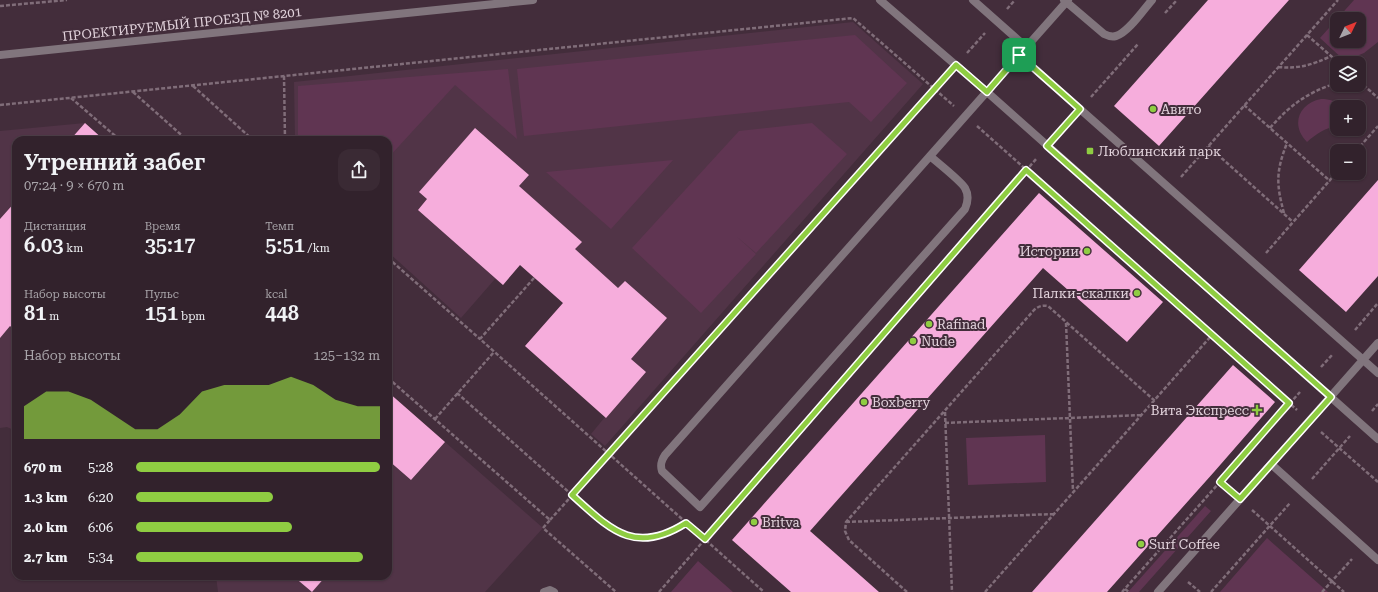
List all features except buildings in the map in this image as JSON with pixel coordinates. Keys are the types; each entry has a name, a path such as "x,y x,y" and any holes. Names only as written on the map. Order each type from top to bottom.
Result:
{"street":[{"name":"ПРОЕКТИРУЕМЫЙ ПРОЕЗД № 8201","path":"0,54 533,0"},
{"path":"880,0 987,92 1378,439"},
{"path":"972,0 1026,47"},
{"path":"930,156 964,187 968,195 968,202 964,209 700,507 662,471 662,460 665,455 1066,1 1104,34 1111,37 1117,36 1124,32 1152,0"},
{"path":"1019,55 1378,374"},
{"path":"1158,592 1378,344"},
{"path":"1271,464 1378,560"},
{"path":"544,592 550,590 554,592"}],"path":[{"path":"0,6 67,0"},
{"path":"616,592 543,528 1015,0"},
{"path":"1161,17 1177,0"},
{"path":"1170,189 1338,0"},
{"path":"0,105 854,18 1378,482"},
{"path":"1307,34 1331,56"},
{"path":"659,592 1141,40"},
{"path":"1278,67 1292,68 1307,66 1330,56"},
{"path":"284,76 285,136"},
{"path":"193,85 249,136"},
{"path":"1270,128 1295,102 1310,93 1330,86"},
{"path":"1366,87 1378,98"},
{"path":"132,92 182,136"},
{"path":"71,98 115,136"},
{"path":"1244,105 1330,181 1255,265"},
{"path":"1362,144 1378,126"},
{"path":"1284,214 1279,193 1278,176 1280,159 1287,143"},
{"path":"1208,146 1293,222"},
{"path":"392,262 764,592"},
{"path":"480,339 534,278"},
{"path":"907,592 849,540 845,531 846,522 1038,306 1048,306 1154,401"},
{"path":"1066,322 1073,492"},
{"path":"985,592 1212,335"},
{"path":"435,420 494,352"},
{"path":"1122,592 1311,379"},
{"path":"392,382 550,520"},
{"path":"457,393 608,526 621,534 650,538 674,530 686,523"},
{"path":"944,411 952,592"},
{"path":"945,423 1142,415"},
{"path":"1220,482 1344,592"},
{"path":"846,522 1054,514"},
{"path":"1322,592 1363,547"},
{"path":"1125,589 1129,592"}],"shaded area":[{"path":"1354,0 1378,0 1378,42 1364,53 1357,56 1340,56 1331,48 1366,48 1366,12 1343,12"},
{"path":"853,22 923,84 605,446 591,434 605,417 525,346 563,303 520,265 503,285 495,279 461,318 392,256 392,136 295,136 294,82"},
{"path":"1330,27 1330,47 1320,38"},
{"path":"855,35 907,83 871,122 849,102 524,136 517,69"},
{"path":"508,69 517,139 455,85 392,154 392,136 298,136 298,86"},
{"path":"1321,99 1330,100 1330,128 1314,136 1307,142 1299,129 1298,122 1302,110 1313,101"},
{"path":"85,123 100,136 12,136 12,429 7,427 0,428 0,131"},
{"path":"812,123 847,154 756,253 736,236 756,254 701,313 632,248 739,131"},
{"path":"673,160 611,229 546,172"},
{"path":"392,396 543,528 485,592 218,592 216,580 392,580"},
{"path":"1045,435 1046,482 968,485 966,438"},
{"path":"1205,506 1211,511 1139,592 1128,592"},
{"path":"1267,538 1328,592 1220,592"},
{"path":"698,561 733,592 671,592"}],"place":[{"name":"Авито","path":"1153,109"},
{"name":"Люблинский парк","path":"1090,151"},
{"name":"Истории","path":"1087,251"},
{"name":"Палки-скалки","path":"1137,293"},
{"name":"Rafinad","path":"929,324"},
{"name":"Nude","path":"913,341"},
{"name":"Boxberry","path":"864,402"},
{"name":"Вита Экспресс","path":"1257,410"},
{"name":"Britva","path":"754,522"},
{"name":"Surf Coffee","path":"1141,544"}],"route":[{"path":"1019,55 1080,109 1047,146 1331,397 1240,499 1220,482 1289,403 1026,170 705,539 686,523 661,536 650,538 621,534 608,526 572,495 956,65 987,92 1019,55"}]}
